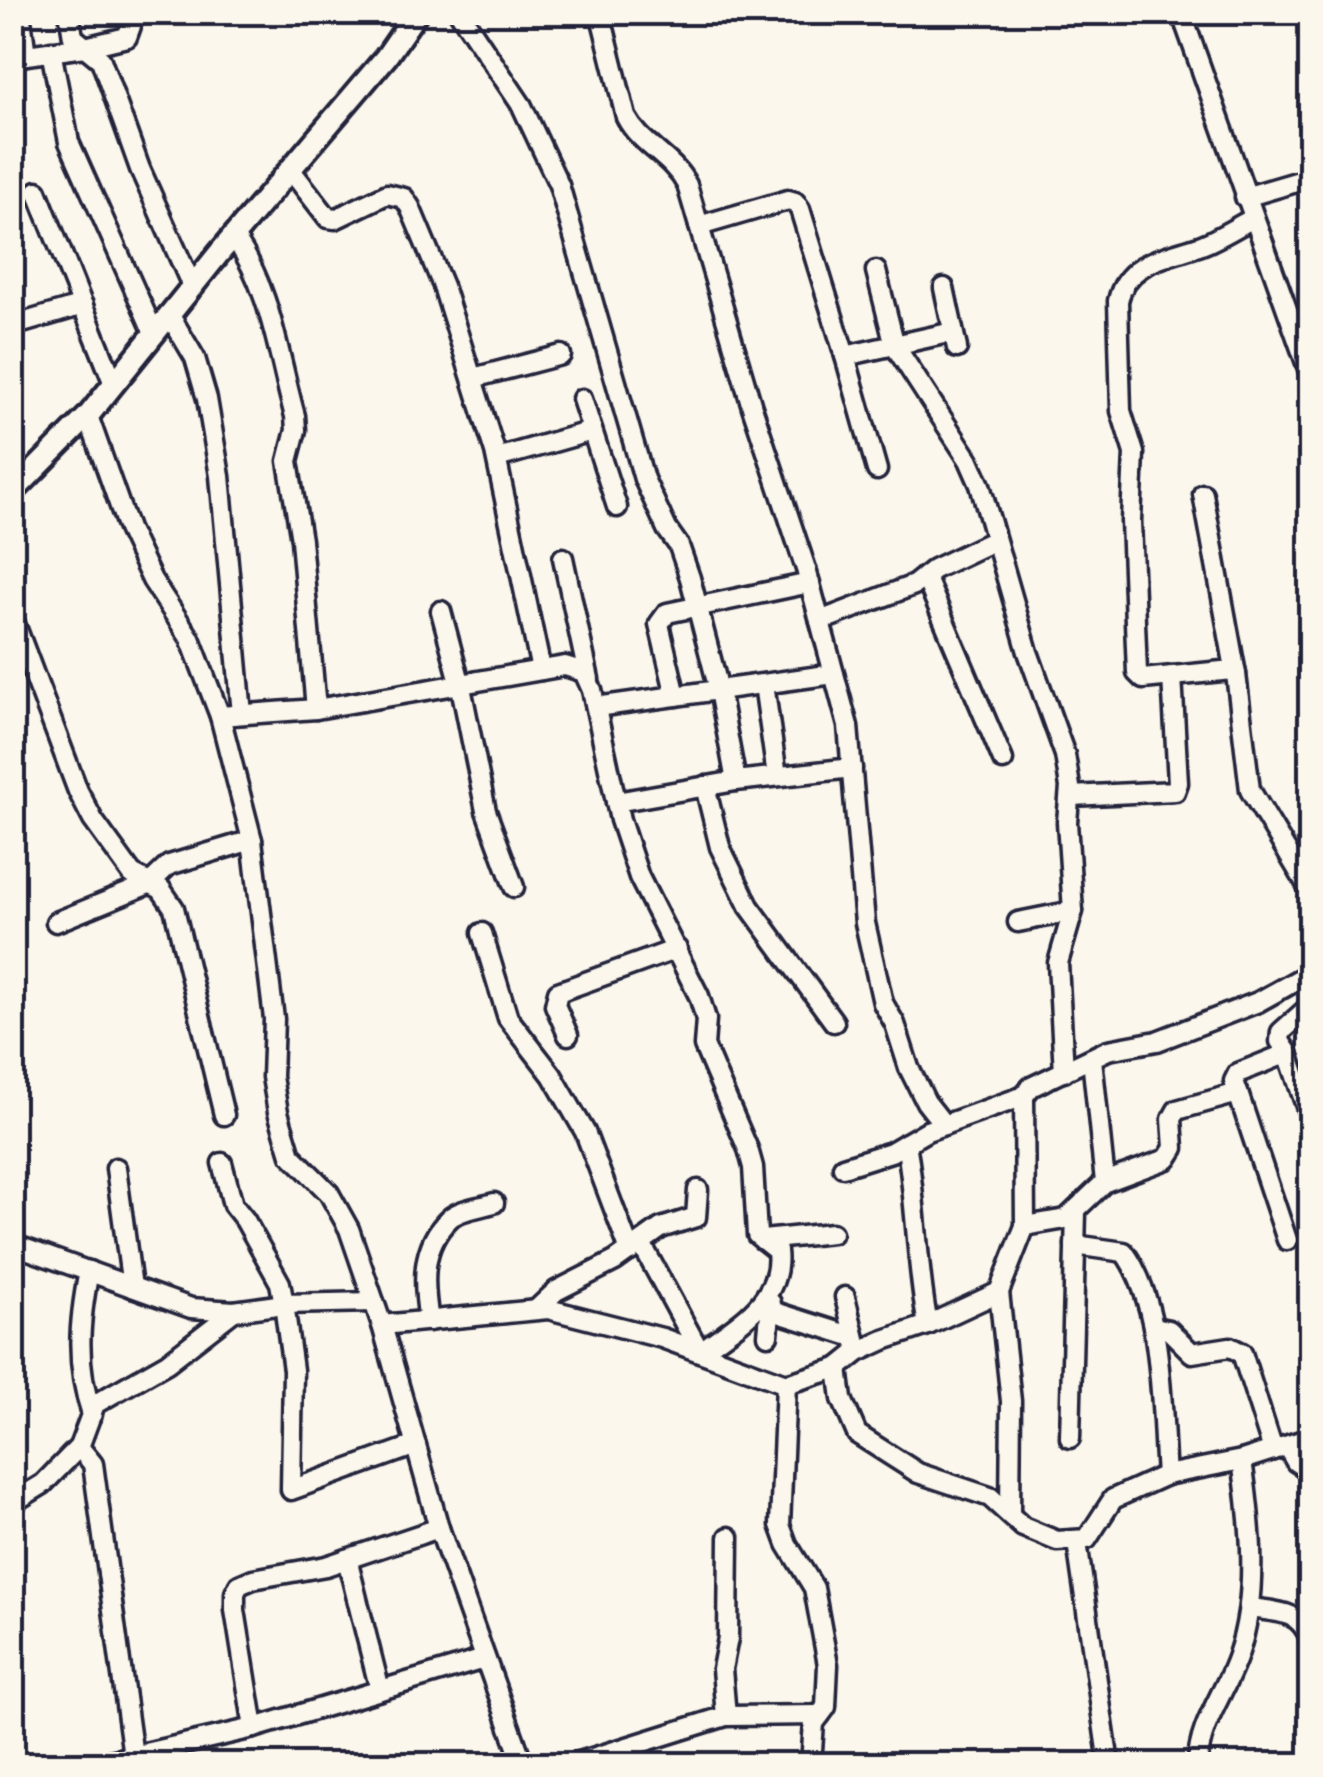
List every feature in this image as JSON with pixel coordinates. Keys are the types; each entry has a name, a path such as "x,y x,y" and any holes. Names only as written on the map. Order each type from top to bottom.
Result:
{"street":[{"path":"20,12 19,56 127,37 131,26 127,12"},
{"path":"69,12 73,37 101,60 140,169 192,286"},
{"path":"12,493 88,416 232,236 386,57 417,12"},
{"path":"459,12 522,106 550,160 644,479 678,546 698,608 736,780"},
{"path":"600,12 626,117 634,132 680,173 810,583 848,726 864,923 883,1003 895,1024 909,1068 926,1102 944,1126"},
{"path":"1181,12 1310,374"},
{"path":"51,51 69,142 154,333"},
{"path":"290,169 328,218 335,219 388,194 404,198 443,286 497,458 541,670"},
{"path":"1245,197 1310,178"},
{"path":"38,191 114,384"},
{"path":"699,226 788,200 795,202 846,356 877,470"},
{"path":"1236,674 1224,669 1143,680 1136,673 1131,521 1134,452 1121,412 1118,301 1121,286 1151,261 1205,244 1253,218"},
{"path":"232,236 250,258 259,280 295,416 296,430 288,461 301,540 316,709"},
{"path":"876,271 895,346 980,485 1028,652 1065,754 1071,796 1068,822 1072,911 1058,963 1064,1072"},
{"path":"846,356 955,340 944,288"},
{"path":"12,326 82,305"},
{"path":"170,314 195,358 207,400 222,493 242,714"},
{"path":"472,378 561,355"},
{"path":"582,399 617,507"},
{"path":"88,416 128,529 152,580 190,638 220,716 252,840 274,1019 272,1077 278,1112 291,1155 341,1212 382,1325 439,1528 519,1763"},
{"path":"497,458 592,431"},
{"path":"1203,494 1236,674 1250,790 1310,890"},
{"path":"820,622 914,584 964,553 995,540"},
{"path":"564,558 616,802 639,876 677,949 706,1019 704,1046 753,1167 757,1234 777,1251 768,1335"},
{"path":"925,576 1003,760"},
{"path":"676,696 659,624 667,613 810,583"},
{"path":"441,611 486,811 514,887"},
{"path":"12,616 78,791 94,820 132,874 161,889 174,908 224,1114"},
{"path":"220,716 316,709 541,670 577,668 589,679"},
{"path":"596,707 834,674"},
{"path":"1071,796 1176,791 1172,676"},
{"path":"764,684 778,776"},
{"path":"616,802 736,780 852,768"},
{"path":"705,786 720,847 749,906 834,1022"},
{"path":"56,922 150,884 168,865 252,840"},
{"path":"1018,922 1072,911"},
{"path":"482,933 508,1018 552,1075 585,1132 636,1247 700,1352"},
{"path":"568,1034 555,1005 558,992 677,949"},
{"path":"843,1167 891,1152 944,1126 1024,1096 1032,1086 1108,1050 1156,1041 1258,1002 1310,973"},
{"path":"1310,1006 1281,1032 1280,1041 1288,1053 1310,1118"},
{"path":"1287,1240 1234,1081 1238,1074 1288,1053"},
{"path":"1092,1058 1104,1182"},
{"path":"1025,1226 1066,1218 1104,1182 1172,1154 1172,1119 1177,1110 1238,1093"},
{"path":"1010,1515 1011,1401 1000,1292 1025,1226 1024,1096"},
{"path":"906,1143 913,1181 921,1293 928,1326"},
{"path":"222,1163 232,1205 280,1283 292,1370 291,1490 416,1445"},
{"path":"116,1168 132,1287"},
{"path":"537,1309 556,1291 636,1247 661,1228 696,1217 698,1190"},
{"path":"429,1321 423,1281 431,1244 452,1216 494,1203"},
{"path":"1070,1438 1076,1212"},
{"path":"762,1240 832,1233"},
{"path":"12,1244 191,1308 234,1311 284,1304 374,1302"},
{"path":"1075,1245 1124,1252 1136,1275 1154,1327 1166,1475"},
{"path":"89,1272 78,1345 83,1389 92,1414"},
{"path":"382,1325 548,1309 662,1338 786,1384 838,1368 856,1345 928,1326 1000,1292"},
{"path":"845,1297 856,1345"},
{"path":"700,1352 765,1300 856,1345"},
{"path":"12,1502 43,1484 79,1448 95,1404 167,1363 234,1311"},
{"path":"1154,1327 1169,1330 1192,1352 1230,1347 1242,1354 1280,1448 1310,1472"},
{"path":"838,1368 842,1399 857,1434 918,1473 990,1496 1023,1527 1057,1541 1088,1538 1112,1500 1166,1475 1242,1460 1310,1438"},
{"path":"786,1384 780,1524 787,1544 814,1588 828,1665 826,1707 814,1724 812,1764"},
{"path":"79,1448 93,1464 133,1756"},
{"path":"1198,1764 1198,1743 1238,1656 1250,1608 1249,1512 1242,1460"},
{"path":"254,1728 235,1610 239,1585 252,1579 326,1566 439,1528"},
{"path":"726,1716 722,1670 728,1638 729,1538"},
{"path":"1077,1542 1108,1764"},
{"path":"347,1559 380,1690"},
{"path":"1250,1608 1305,1615 1310,1639"},
{"path":"96,1764 254,1728 484,1659"},
{"path":"572,1764 726,1716 820,1715"}]}
